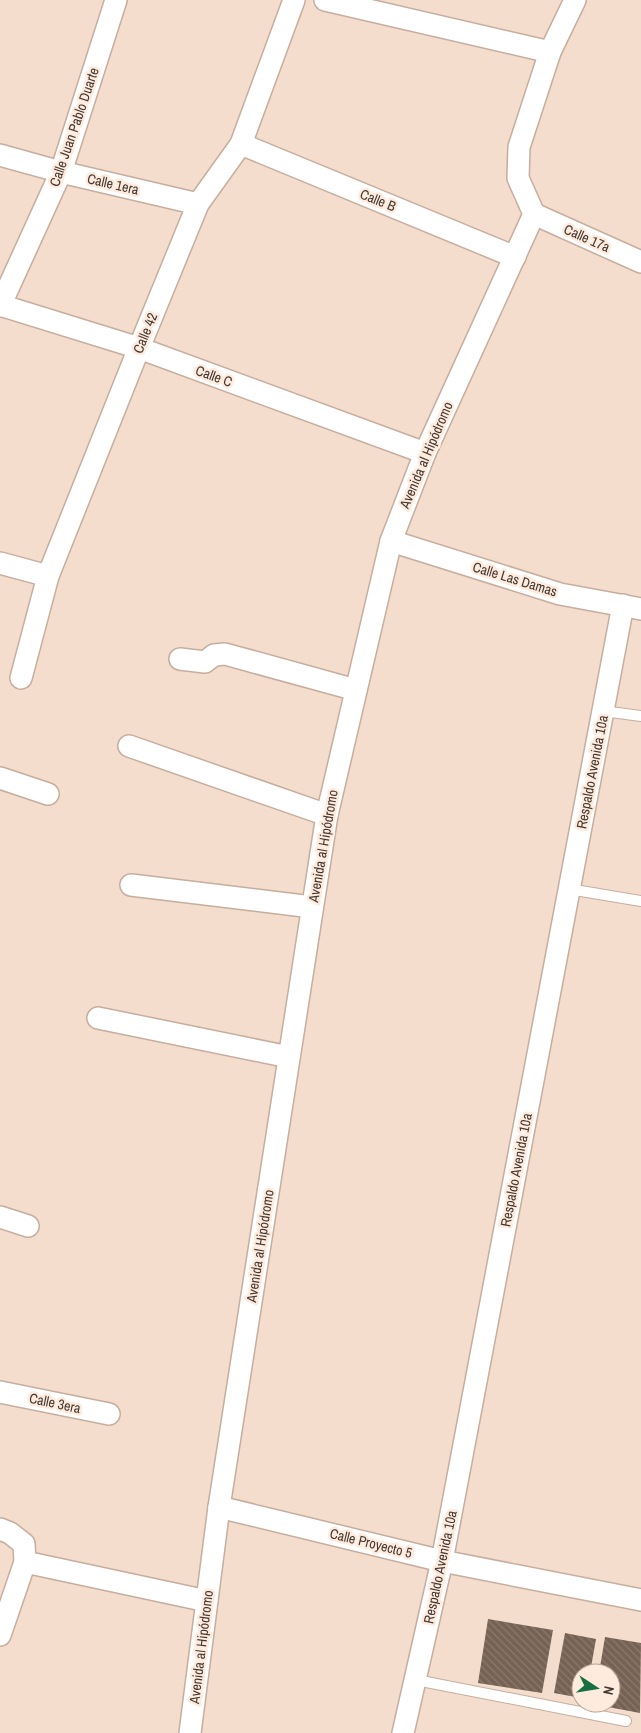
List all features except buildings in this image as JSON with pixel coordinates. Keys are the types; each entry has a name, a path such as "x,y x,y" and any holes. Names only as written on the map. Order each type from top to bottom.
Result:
{"street":[{"name":"Calle Juan Pablo Duarte","path":"0,306 62,172 116,0"},
{"name":"Calle 42","path":"21,678 48,576 139,348 198,204 242,144 294,0"},
{"path":"325,0 550,52"},
{"path":"534,214 518,178 519,147 550,52 575,0"},
{"name":"Calle B","path":"242,144 514,257"},
{"name":"Calle 1era","path":"0,154 62,172 198,204"},
{"name":"Avenida al Hipódromo","path":"190,1733 219,1507 327,815 391,541 425,453 534,214"},
{"name":"Calle 17a","path":"534,214 641,262"},
{"name":"Calle C","path":"0,306 139,348 425,453"},
{"name":"Calle Las Damas","path":"391,541 560,594 632,607"},
{"path":"0,563 48,576"},
{"name":"Respaldo Avenida 10a","path":"403,1733 442,1560 603,711 632,607"},
{"path":"180,659 205,662 214,655 225,654 356,690"},
{"path":"129,746 327,815"},
{"path":"0,778 48,794"},
{"path":"131,885 312,907"},
{"path":"98,1018 289,1057"},
{"path":"0,1218 28,1226"},
{"name":"Calle 3era","path":"0,1392 109,1414"},
{"name":"Calle Proyecto 5","path":"219,1507 442,1560 641,1600"},
{"path":"0,1529 10,1533 24,1553 207,1601"},
{"path":"0,1635 24,1553"}],"lane":[{"path":"603,711 641,716"},
{"path":"569,889 641,901"},
{"path":"416,1680 626,1721"}]}
